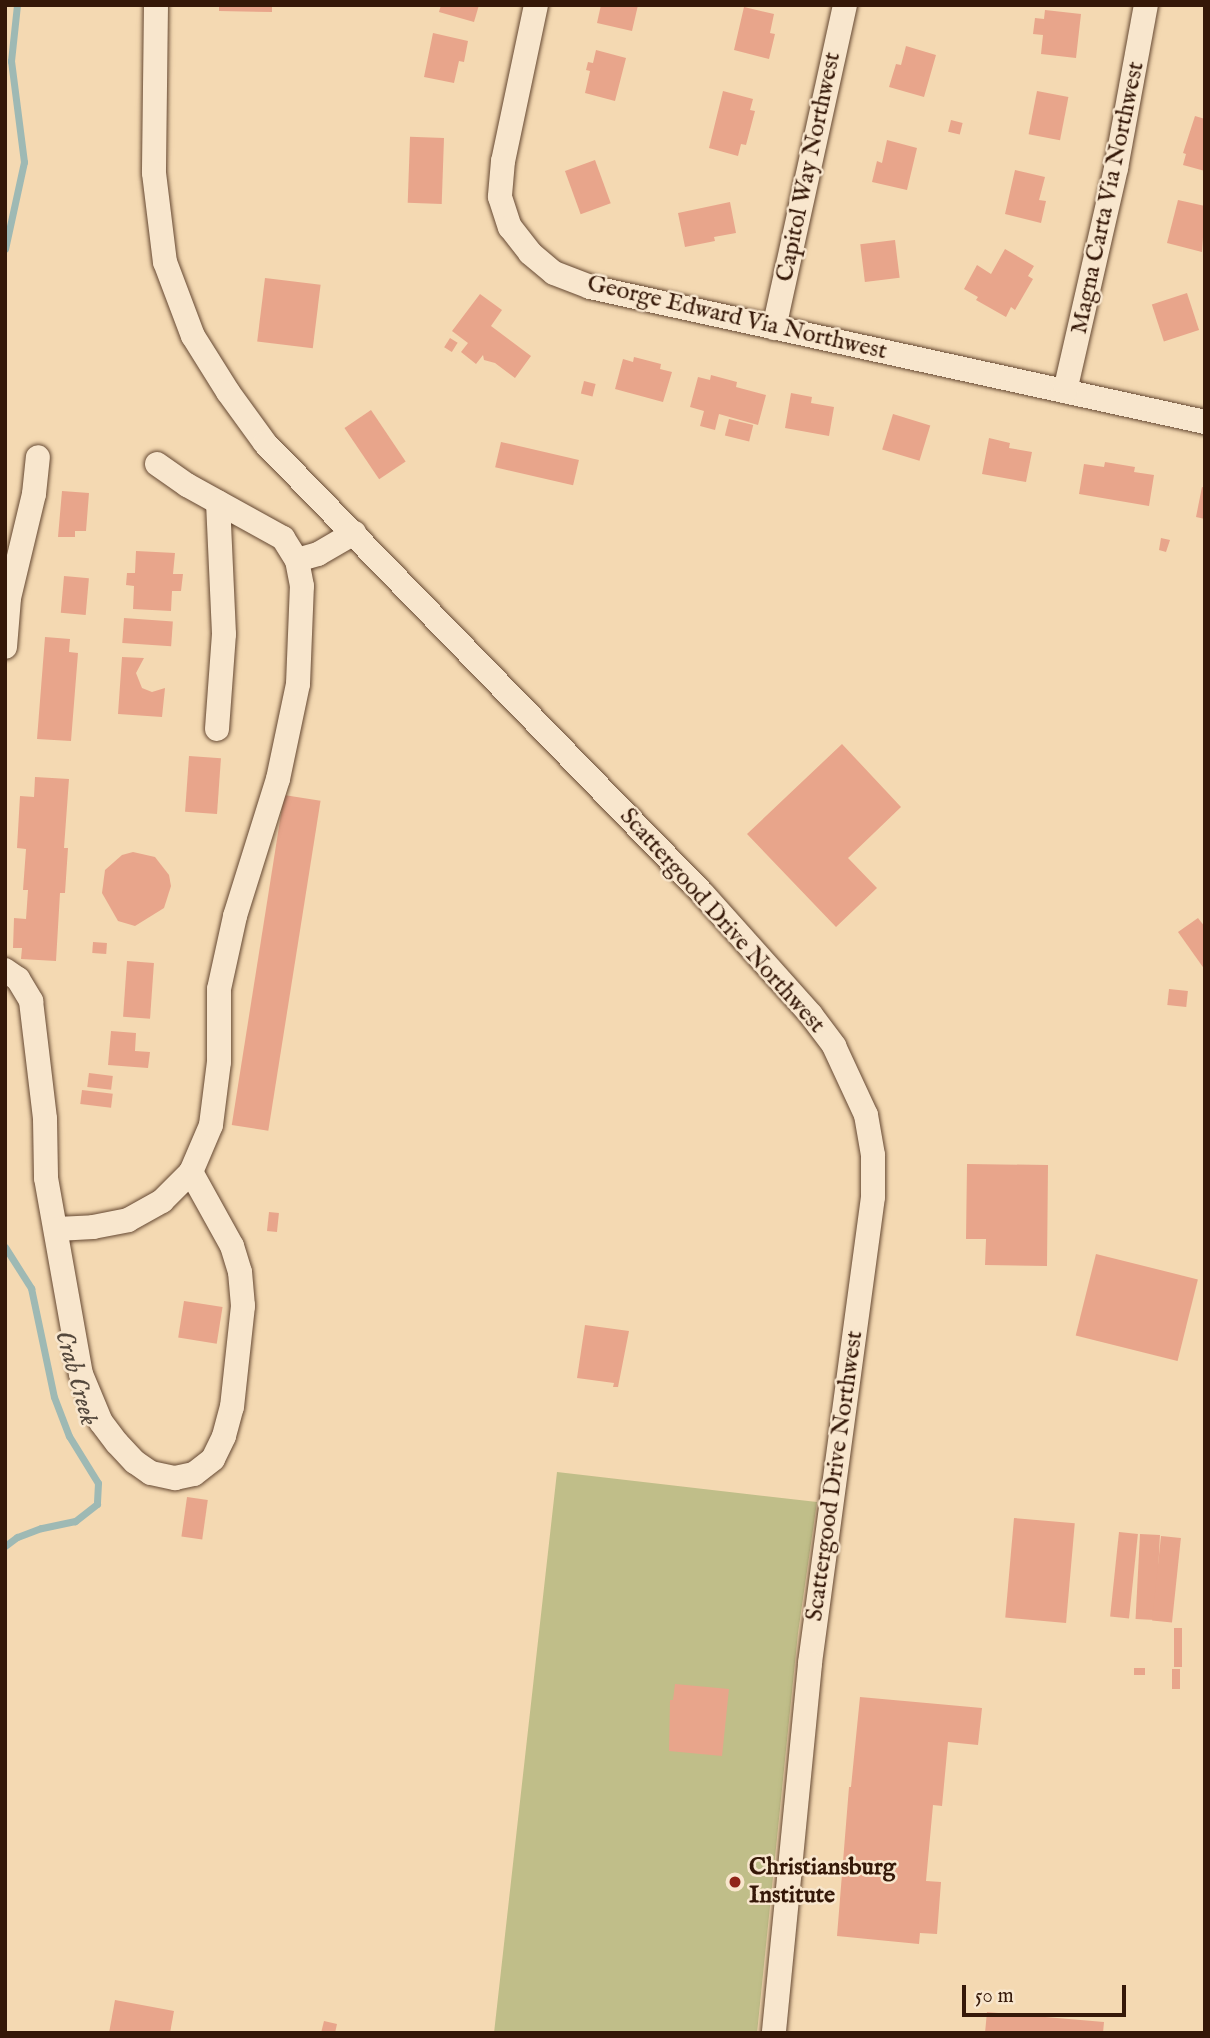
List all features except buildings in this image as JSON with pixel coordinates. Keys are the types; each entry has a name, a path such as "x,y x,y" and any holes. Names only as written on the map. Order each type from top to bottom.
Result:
{"street":[{"name":"Scattergood Drive Northwest","path":"156,5 154,173 164,262 193,336 228,392 265,443 704,894 834,1046 866,1115 873,1154 873,1197 810,1664 774,2033"},
{"name":"George Edward Via Northwest","path":"536,5 503,161 500,197 510,227 530,253 554,273 590,287 1205,422"},
{"name":"Capitol Way Northwest","path":"774,328 845,5"},
{"name":"Magna Carta Via Northwest","path":"1065,391 1116,168 1146,5"},
{"path":"5,647 9,598 34,494 38,457"},
{"path":"57,1230 128,1220 162,1201 191,1172 211,1125 219,1062 219,989 234,916 278,779 298,684 302,586 297,560 283,538 157,464"},
{"path":"216,729 224,634 218,502"},
{"path":"297,560 318,554 354,533"},
{"path":"5,970 18,979 31,1001 45,1119 46,1178 81,1374 101,1422 135,1462 151,1473 175,1478 194,1474 213,1459 225,1436 232,1407 243,1306 240,1272 232,1246 191,1172"}],"shaded area":[{"path":"557,1472 817,1502 798,1633 757,2033 494,2033"}],"waterway":[{"name":"Crab Creek","path":"5,249 24,162 11,61 17,5"},
{"name":"Crab Creek","path":"5,1247 31,1288 54,1397 69,1436 98,1483 97,1504 75,1521 41,1528 17,1537 5,1546"}],"place":[{"name":"Christiansburg Institute","path":"735,1882"}]}
